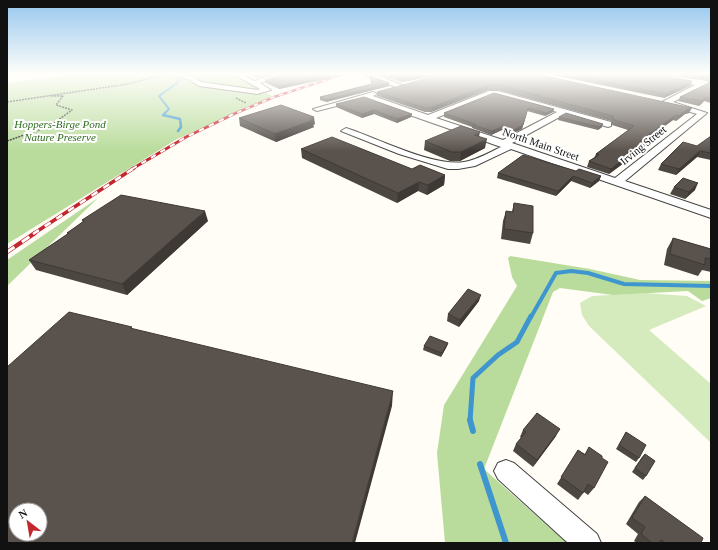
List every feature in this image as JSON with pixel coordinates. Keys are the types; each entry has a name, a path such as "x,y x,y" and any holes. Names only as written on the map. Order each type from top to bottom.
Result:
{"street":[{"path":"317,109 351,100"},
{"name":"North Main Street","path":"375,100 711,214"},
{"path":"428,118 475,100"},
{"path":"524,100 608,124"},
{"name":"Irving Street","path":"617,182 703,113 661,102 666,100"},
{"path":"346,131 430,161 456,167 470,165 563,112"},
{"path":"506,471 562,522 588,543"}],"path":[{"path":"7,102 20,100"},
{"path":"7,142 62,119 72,110 56,105 60,100"}],"green space":[{"name":"Hoppers-Birge Pond Nature Preserve","path":"7,100 264,100 177,139 7,244"},
{"path":"98,198 7,286 7,260"},
{"path":"510,256 590,269 640,280 711,281 711,298 702,301 688,291 613,295 560,288 553,292 484,469 567,543 445,543 437,453 444,405 517,286 512,277 508,258"},
{"path":"645,293 687,296 706,306 649,330 711,384 710,442 589,326 582,315 580,303 592,296"}],"building":[{"path":"353,100 372,100 412,114 397,119 374,110 362,114 336,104"},
{"path":"400,100 451,100 432,107 425,108"},
{"path":"477,100 519,100 554,109 546,113 528,108 523,125 514,130 503,126 492,131 444,113"},
{"path":"553,100 654,100 692,108 687,109 679,116 676,115 640,141 646,142 611,169 589,161 599,155 596,154 634,126 614,120 613,116"},
{"path":"281,105 314,117 310,118 313,120 275,134 239,118"},
{"path":"566,113 603,124 599,127 559,117"},
{"path":"461,126 480,132 474,135 487,139 461,152 452,152 425,141"},
{"path":"711,136 711,153 700,151 679,169 661,164 683,142 697,146"},
{"path":"332,137 412,169 420,165 445,175 428,185 419,182 398,193 301,149"},
{"path":"523,155 576,171 579,169 601,176 592,183 573,176 558,191 498,173"},
{"path":"683,178 698,183 689,192 674,187"},
{"path":"121,195 205,211 122,284 29,260 69,233 67,233 84,221 82,220"},
{"path":"514,203 533,206 533,233 504,229 506,211 513,212"},
{"path":"673,238 711,249 711,259 705,258 705,265 670,254"},
{"path":"468,289 481,295 460,320 448,314"},
{"path":"69,312 393,391 352,543 7,543 7,367"},
{"path":"430,336 448,343 442,353 424,346"},
{"path":"537,413 560,429 537,460 516,444 526,432 523,430"},
{"path":"626,432 646,445 639,458 619,445"},
{"path":"589,447 608,462 594,488 588,484 583,493 561,477 578,450 585,455"},
{"path":"645,454 655,461 646,476 635,468"},
{"path":"645,496 703,538 701,543 665,543 661,540 659,543 652,543 641,534 645,527 632,518"}],"waterway":[{"path":"162,100 169,109 163,115"},
{"path":"163,115 180,119 181,127 178,131"},
{"path":"163,115 167,116"},
{"path":"531,317 556,273 571,271 588,273 624,284 711,286"},
{"path":"470,420 473,378 498,355 517,342 531,316"},
{"path":"470,420 473,431"},
{"path":"480,464 506,543"}],"railway":[{"path":"229,116 268,100"},
{"path":"132,169 186,137 232,115"},
{"path":"33,234 134,168"},
{"path":"7,252 35,233"}]}
